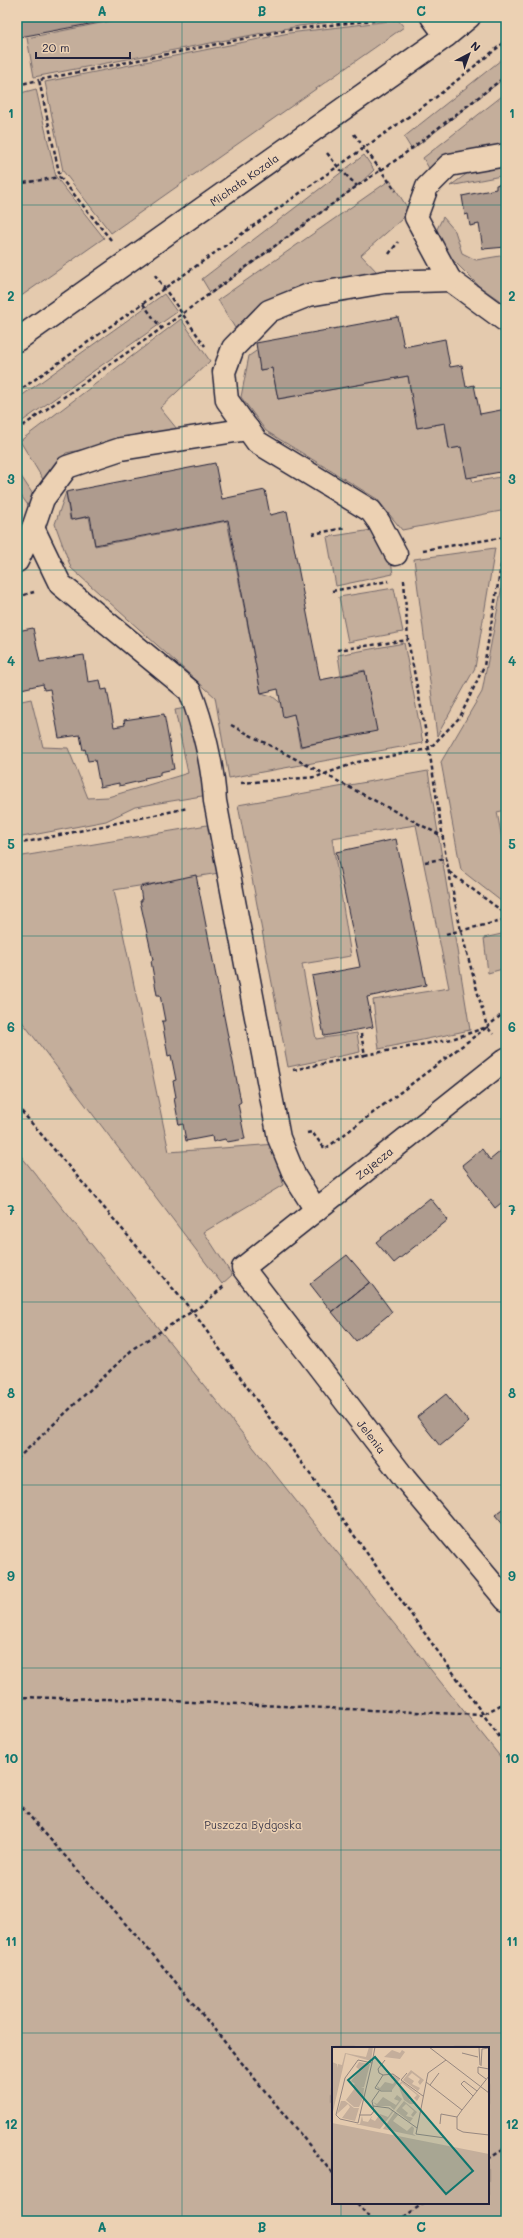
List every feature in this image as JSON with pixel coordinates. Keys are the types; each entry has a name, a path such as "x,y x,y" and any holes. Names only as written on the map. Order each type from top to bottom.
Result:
{"street":[{"path":"432,17 446,36"},
{"name":"Michała Kozala","path":"17,340 446,36 469,17"},
{"path":"506,155 449,165 426,187 416,218 450,280 506,321"},
{"path":"396,554 379,522 371,511 257,442 227,400 224,372 233,348 269,311 309,295 385,282 450,280"},
{"path":"17,561 33,528 43,499 68,467 121,450 248,429"},
{"path":"33,528 60,584 190,691 196,707 215,793 279,1138 295,1178 316,1210"},
{"name":"Zajęcza","path":"243,1268 506,1059"},
{"name":"Jelenia","path":"243,1268 405,1479 506,1600"}],"path":[{"path":"17,85 287,30 400,17"},
{"path":"17,392 435,98 506,41"},
{"path":"17,430 182,314 381,170 506,76"},
{"path":"39,80 60,177 164,289 224,372"},
{"path":"339,112 416,218 367,286"},
{"path":"312,131 338,167 357,186"},
{"path":"17,184 60,177"},
{"path":"143,304 161,328"},
{"path":"17,844 215,793 316,777 358,762 429,749 460,717 484,666 506,537 396,554 404,579 408,640 429,749 448,871 461,931 487,1027 496,1039"},
{"path":"332,591 404,579"},
{"path":"337,650 408,640"},
{"path":"196,707 442,836"},
{"path":"424,862 446,858"},
{"path":"448,871 506,914"},
{"path":"446,934 506,920"},
{"path":"279,1138 312,1132 326,1149 506,1011"},
{"path":"267,1076 365,1055 452,1039 487,1027"},
{"path":"361,1034 365,1055"},
{"path":"17,1106 193,1312 482,1715 506,1746"},
{"path":"17,1459 134,1348 204,1304 243,1268"},
{"path":"17,1698 148,1700 482,1715 506,1702"},
{"path":"17,1802 155,1956 332,2173"},
{"path":"489,2159 506,2148"},
{"path":"358,2204 372,2221"},
{"path":"398,2221 423,2204"}],"green space":[{"path":"130,17 371,17 299,26 34,77 27,38"},
{"path":"398,20 404,27 111,233 63,171 45,82 289,33"},
{"path":"506,56 506,77 412,150 404,137"},
{"path":"36,89 56,177 104,238 17,299 17,94"},
{"path":"506,93 506,148 433,175 423,158"},
{"path":"364,155 374,170 357,186 211,294 202,279"},
{"path":"506,164 506,175 450,186 472,170"},
{"path":"390,180 410,212 361,255 378,273 263,303 235,328 218,300"},
{"path":"443,217 455,231 462,253 476,260 506,255 506,305 479,286 446,253 437,229"},
{"path":"164,294 177,312 17,425 17,399"},
{"path":"181,319 210,361 160,408 177,429 66,453 44,481 20,441"},
{"path":"262,347 260,370 272,368 278,399 408,376 417,428 445,423 449,449 461,447 473,482 506,476 506,510 402,530 377,499 266,431 241,397 249,356"},
{"path":"17,470 34,496 30,508 17,490"},
{"path":"66,492 70,520 89,517 95,546 227,521 261,693 272,696 294,714 300,747 375,730 365,670 341,675 338,655 404,643 423,743 229,778 215,697 71,568 55,524"},
{"path":"372,530 391,561 393,574 336,586 327,537"},
{"path":"495,548 475,668 437,736 414,559"},
{"path":"506,564 506,810 497,812 506,860 506,905 461,870 441,762 482,692"},
{"path":"394,588 403,632 348,642 339,597"},
{"path":"31,699 43,747 68,748 88,798 108,797 188,773 175,710 191,707 208,795 135,807 106,821 17,838 17,702"},
{"path":"428,771 470,1030 379,1049 373,1000 449,988 416,825 332,838 351,956 302,964 316,1039 357,1033 360,1052 288,1067 238,805"},
{"path":"219,823 225,872 114,890 169,1152 276,1144 283,1185 204,1232 232,1275 222,1284 17,1015 17,857"},
{"path":"506,933 506,968 488,973 484,938"},
{"name":"Puszcza Bydgoska","path":"17,1151 506,1764 506,2221 17,2221"}],"building":[{"path":"17,17 127,17 20,37"},
{"path":"506,183 506,247 483,249 479,224 470,226 468,214 465,215 462,196 496,189 496,185"},
{"path":"398,317 404,347 445,339 450,367 462,365 466,387 474,385 480,414 506,409 506,471 467,478 461,447 449,449 445,423 417,428 408,376 278,399 272,368 260,370 256,343"},
{"path":"215,463 222,499 265,490 270,515 287,511 320,680 365,671 377,731 301,746 294,714 283,717 278,689 261,693 228,520 95,545 90,516 71,520 66,492"},
{"path":"33,628 40,662 84,655 88,682 100,680 102,690 107,689 114,727 125,725 124,720 164,714 174,769 160,772 160,775 144,778 145,780 119,786 119,783 100,787 95,760 88,761 85,749 83,750 80,735 59,738 50,689 44,690 43,684 17,690 17,631"},
{"path":"396,839 426,985 367,997 373,1027 324,1036 312,976 360,967 336,852"},
{"path":"196,875 241,1102 238,1104 245,1139 227,1142 225,1139 213,1142 212,1136 186,1141 183,1124 179,1125 174,1098 176,1097 173,1081 176,1080 171,1055 168,1056 162,1021 165,1021 160,995 157,995 151,961 153,960 140,901 142,901 140,887"},
{"path":"482,1149 490,1160 502,1150 506,1155 506,1199 495,1208 462,1165"},
{"path":"430,1198 448,1220 394,1263 376,1242"},
{"path":"347,1255 370,1282 332,1312 310,1284"},
{"path":"370,1282 392,1312 356,1341 332,1312"},
{"path":"446,1394 469,1422 440,1446 417,1417"},
{"path":"506,1507 506,1528 495,1515"}]}
